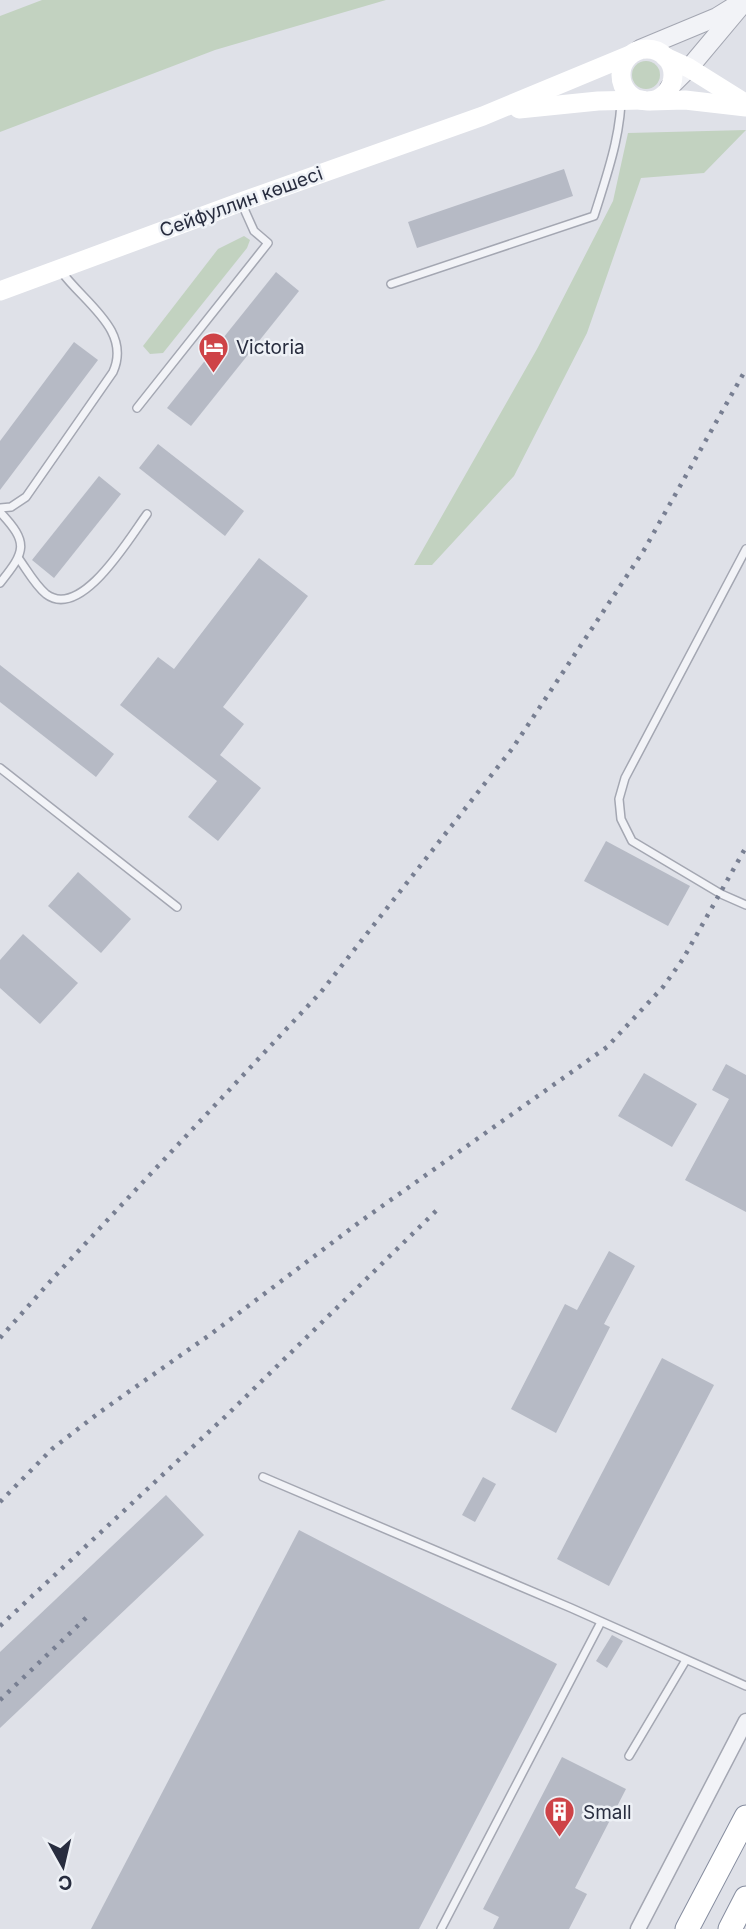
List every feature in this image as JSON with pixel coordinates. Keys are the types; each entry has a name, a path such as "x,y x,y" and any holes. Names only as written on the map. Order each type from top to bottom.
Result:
{"highway":[{"path":"687,1929 746,1817"},
{"path":"730,1929 746,1898"}],"main road":[{"path":"483,116 635,52 658,51 746,105"},
{"path":"635,52 624,62 621,81 632,97 646,101 657,99 669,88 673,73 665,57"},
{"path":"483,116 532,107 622,101 685,100 746,105"},
{"name":"Сейфуллин көшесі","path":"0,291 483,116"}],"street":[{"path":"635,52 717,17 745,0"},
{"path":"669,88 745,0"},
{"path":"638,1929 746,1721"}],"lane":[{"path":"391,284 594,216 614,152 622,101 621,81"},
{"path":"137,408 268,243 254,231 241,202"},
{"path":"0,583 19,559 21,543 17,530 0,510 11,507 26,497 119,360 115,335 108,324 59,269"},
{"path":"19,559 47,595 62,599 79,596 94,584 147,514"},
{"path":"746,549 625,778 619,799 621,819 632,842 721,894 746,905"},
{"path":"0,768 177,907"},
{"path":"263,1477 746,1686"},
{"path":"441,1929 601,1622"},
{"path":"629,1756 686,1660"}],"green space":[{"path":"42,0 386,0 215,50 0,132 0,16"},
{"path":"646,61 656,65 660,75 656,85 646,89 636,85 632,75 636,65"},
{"path":"746,130 704,173 641,178 587,333 514,476 432,565 414,565 537,349 613,201 628,133"},
{"path":"244,236 250,240 247,248 163,353 150,354 143,346 218,249"}],"building":[{"path":"564,169 573,196 417,248 408,222"},
{"name":"Victoria","path":"276,272 299,291 191,426 167,408"},
{"path":"74,342 98,360 0,490 0,441"},
{"path":"158,444 244,511 225,536 139,468"},
{"path":"99,476 121,494 54,578 32,560"},
{"path":"259,558 308,596 223,707 244,724 220,755 261,788 218,841 188,817 217,781 120,705 158,657 174,669"},
{"path":"0,665 114,754 96,777 0,702"},
{"path":"606,841 690,886 668,926 584,881"},
{"path":"78,872 131,919 101,953 48,906"},
{"path":"23,934 78,983 40,1024 0,988 0,960"},
{"path":"726,1064 746,1075 746,1212 685,1180 729,1099 712,1090"},
{"path":"644,1073 697,1104 672,1147 618,1116"},
{"path":"609,1251 635,1266 604,1324 610,1327 556,1433 511,1409 565,1304 577,1310"},
{"path":"662,1358 714,1385 609,1586 557,1559"},
{"path":"483,1477 496,1484 475,1522 462,1515"},
{"path":"166,1495 204,1535 0,1728 0,1652"},
{"path":"299,1530 557,1664 419,1929 91,1929"},
{"path":"612,1635 623,1641 607,1668 596,1661"},
{"name":"Small","path":"562,1757 626,1789 575,1888 587,1894 569,1929 493,1929 499,1917 483,1909"}],"railway":[{"path":"0,1338 321,992 512,749 644,550 746,369"},
{"path":"0,1502 52,1449 100,1412 211,1334 361,1221 607,1047 663,987 683,959 746,847"},
{"path":"0,1626 227,1415 437,1210"},
{"path":"0,1700 90,1614"}],"place":[{"name":"Victoria","path":"213,374"},
{"name":"Small","path":"560,1839"}]}
